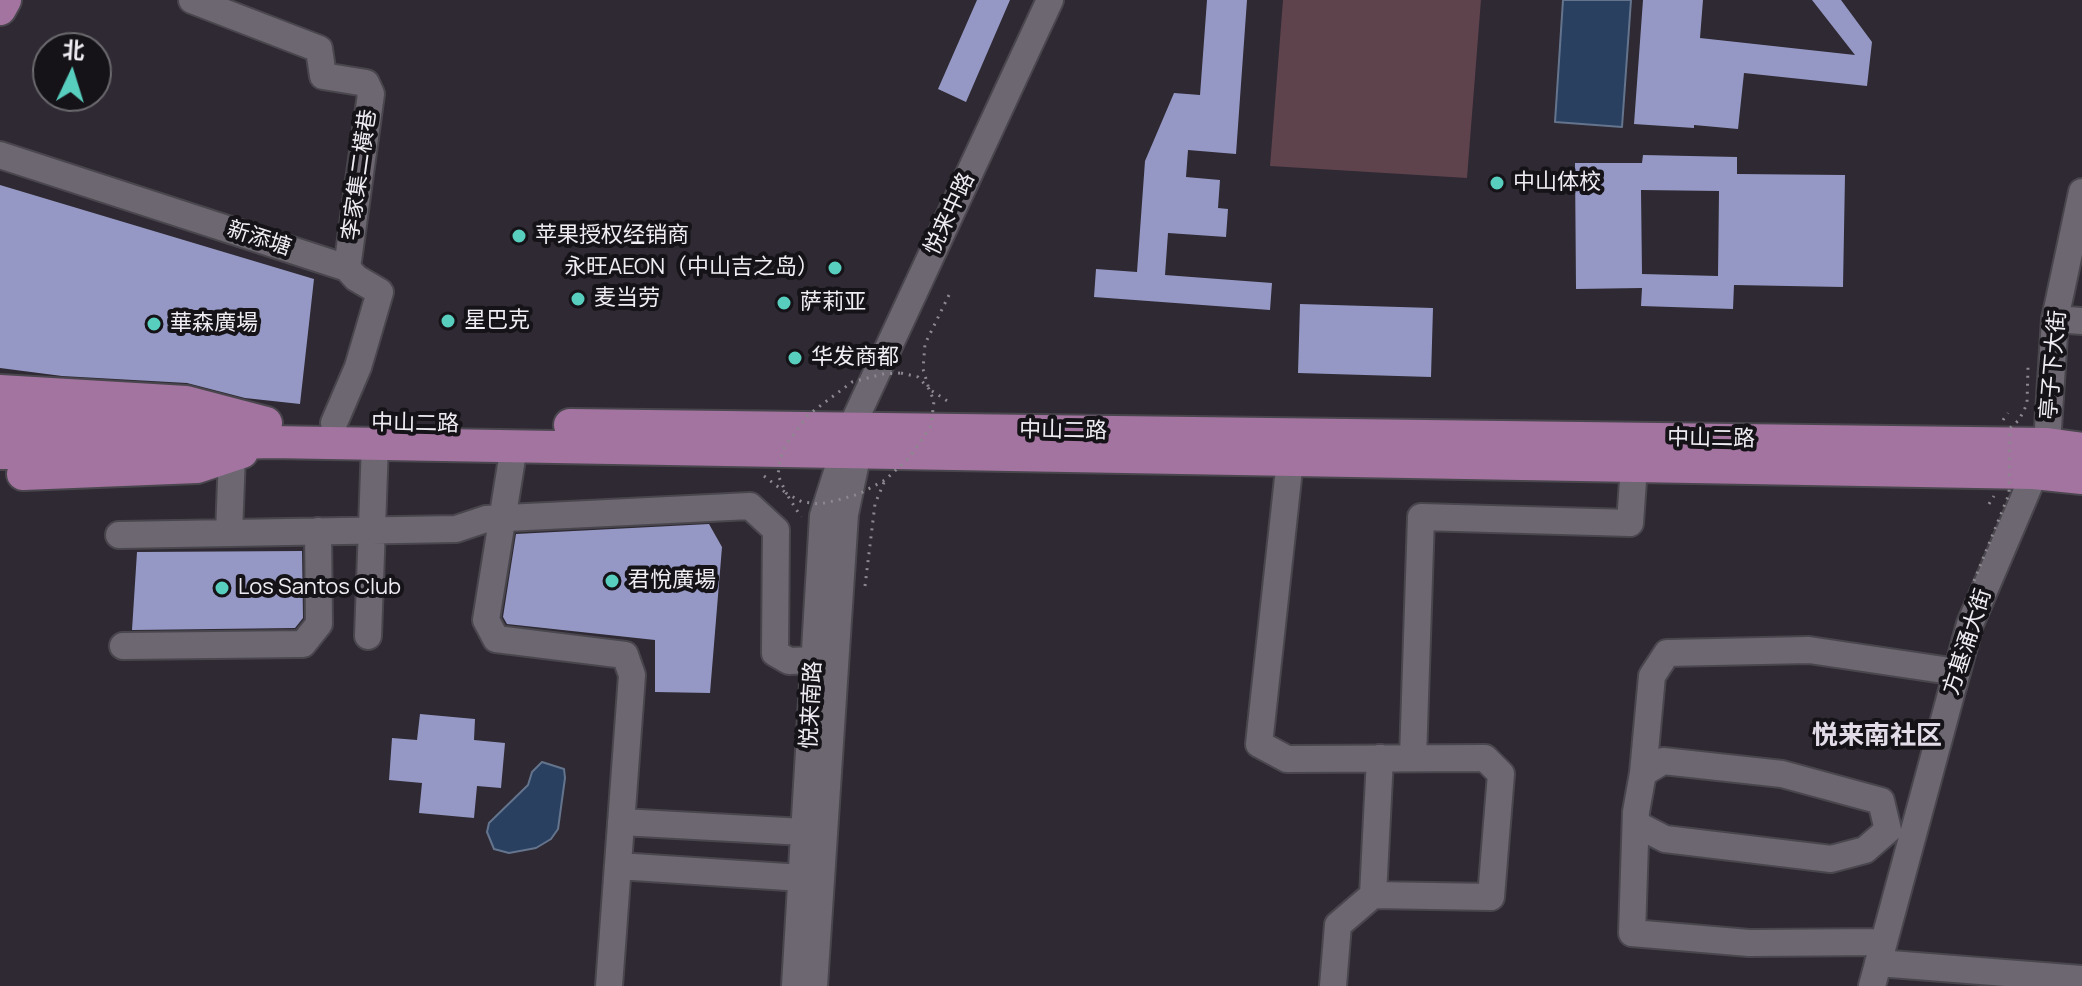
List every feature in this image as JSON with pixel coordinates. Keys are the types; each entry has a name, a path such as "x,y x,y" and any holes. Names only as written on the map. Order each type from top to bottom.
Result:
{"main road":[{"path":"0,9 5,0"},
{"path":"0,391 186,402 268,432"},
{"name":"中山二路","path":"0,421 268,432 375,444 514,446 855,440 2041,458 2082,478"},
{"name":"中山二路","path":"268,432 334,423 855,440 1290,460 1634,466 2041,458 2082,449"},
{"path":"0,453 172,445 268,432"},
{"path":"0,475 197,467 232,455 268,432"}],"street":[{"path":"192,0 252,11"},
{"name":"悦来中路","path":"855,440 1050,0"},
{"name":"悦来中路","path":"855,440 1058,0"},
{"name":"李家集二橫巷","path":"252,11 319,49 323,76 366,83 371,94 347,268"},
{"name":"新添塘","path":"0,155 347,268 356,278 380,292 358,367 334,423"},
{"name":"亭子下大街","path":"2041,458 2055,319 2082,192"},
{"path":"2055,319 2082,321"},
{"name":"悦来南路","path":"795,986 823,516 855,440"},
{"name":"悦来南路","path":"814,986 845,514 855,440"},
{"path":"368,636 375,444"},
{"path":"514,446 486,620 496,639 625,655 632,675 609,986"},
{"path":"229,533 232,455"},
{"name":"方基涌大街","path":"1878,964 1901,833 1957,672 1970,624 2041,458"},
{"path":"1290,460 1259,744 1287,759 1485,758 1501,774 1491,897 1373,895 1338,925 1333,986"},
{"path":"1413,758 1421,517 1630,523 1634,466"},
{"path":"119,535 456,529 486,519 750,506 776,530 775,653 789,661 815,660"},
{"path":"123,646 303,644 319,624 318,531"},
{"path":"1957,672 1809,650 1667,653 1652,676 1636,824 1632,933 1749,943 1878,964 2082,979"},
{"path":"1373,895 1380,758"},
{"path":"1636,824 1665,839 1831,859 1865,850 1901,833 1881,801 1782,774 1663,761 1643,773"},
{"path":"621,822 804,832"},
{"path":"618,866 802,878"}],"path":[{"path":"929,389 918,377 901,373 852,382 808,415 790,439 780,460 778,475 786,493 802,502 820,504 838,500 859,494 885,480 909,458 931,426 934,410 929,389 923,369 925,344 949,295"},
{"path":"1974,581 2009,494 2010,428 2019,420 2027,404 2028,367"},
{"path":"865,586 875,504 885,480"}],"shaded area":[{"path":"1283,0 1481,0 1467,178 1270,166"}],"water":[{"path":"1563,0 1631,0 1622,127 1555,122"},
{"path":"542,762 564,769 558,829 551,839 536,848 509,853 494,849 487,832 489,823 528,785 532,772"}],"building":[{"path":"977,0 1010,0 966,102 938,89"},
{"path":"1207,0 1247,0 1236,154 1188,150 1186,177 1220,180 1218,208 1228,209 1226,237 1168,233 1165,275 1272,283 1270,310 1094,297 1096,269 1137,272 1145,161 1174,93 1200,95"},
{"path":"1643,0 1703,0 1700,38 1855,55 1812,0 1841,0 1872,42 1867,86 1744,73 1738,129 1634,124"},
{"path":"1643,155 1737,157 1737,174 1845,175 1843,287 1734,285 1733,309 1641,306 1642,288 1576,289 1575,163 1642,163","holes":["1641,190 1719,191 1718,276 1642,274"]},
{"name":"華森廣場","path":"0,185 314,279 300,404 245,398 187,383 62,376 0,368"},
{"path":"1300,304 1433,308 1431,377 1298,373"},
{"name":"君悅廣場","path":"709,524 722,547 710,693 655,692 655,640 507,624 503,617 516,534"},
{"name":"Los Santos Club","path":"302,551 303,618 295,628 132,630 137,552"},
{"path":"420,714 475,719 474,740 505,743 501,788 477,786 474,818 419,813 422,783 389,780 392,738 417,740"}],"place":[{"name":"中山体校","path":"1497,183"},
{"name":"苹果授权经销商","path":"519,236"},
{"name":"永旺AEON（中山吉之岛）","path":"835,268"},
{"name":"麦当劳","path":"578,299"},
{"name":"萨莉亚","path":"784,303"},
{"name":"星巴克","path":"448,321"},
{"name":"華森廣場","path":"154,324"},
{"name":"华发商都","path":"795,358"},
{"name":"君悅廣場","path":"612,581"},
{"name":"Los Santos Club","path":"222,588"}],"district":[{"name":"悦来南社区","path":"1877,737"}]}
